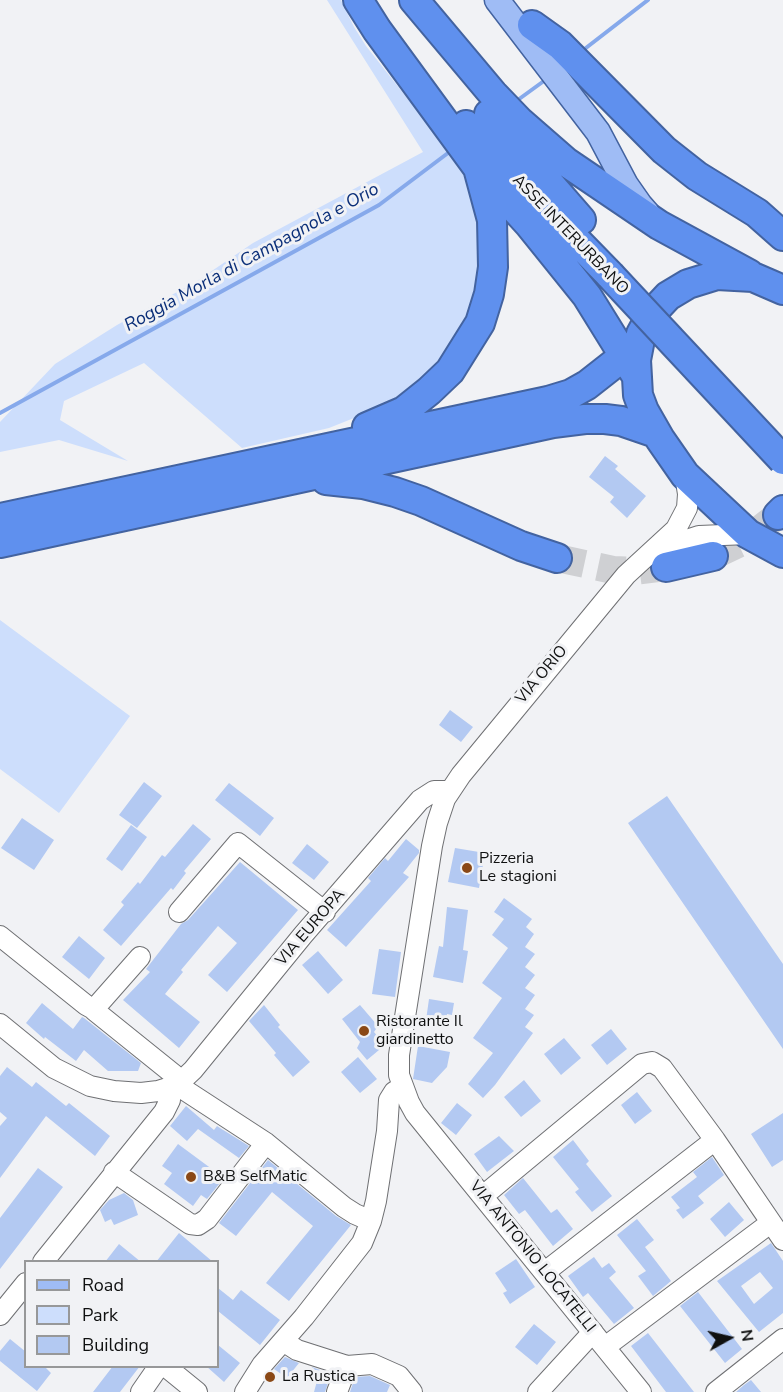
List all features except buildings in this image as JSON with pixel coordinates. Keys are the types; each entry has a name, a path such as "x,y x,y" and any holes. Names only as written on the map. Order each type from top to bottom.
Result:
{"highway":[{"path":"358,0 377,30 469,109"},
{"name":"ASSE INTERURBANO","path":"370,0 400,44 469,109"},
{"name":"ASSE INTERURBANO","path":"402,0 447,63 469,109 493,147 783,436"},
{"path":"414,0 444,39 469,109 565,267 633,358"},
{"path":"542,40 604,88 663,150 697,176 757,213 783,236"},
{"path":"493,147 566,162 659,225 753,277 783,290"},
{"path":"190,477 247,456 351,433 382,422 404,411 450,371 480,323 489,294 493,267 493,147"},
{"name":"ASSE INTERURBANO","path":"616,271 783,460"},
{"path":"753,277 717,275 701,279 676,291 661,302 653,312 645,325 633,358 638,395 644,411 685,475 748,534 783,553"},
{"path":"0,518 548,401 571,394 633,358"},
{"path":"0,543 553,423 585,419 621,421 656,433"},
{"path":"279,482 331,480 363,484 394,492 421,501 482,530 557,558"},
{"path":"653,565 713,556"}],"main road":[{"path":"497,0 542,40 583,112 598,132 639,206 659,225"}],"street":[{"name":"VIA ORIO","path":"653,565 687,508 688,494 685,475"},
{"name":"VIA ORIO","path":"403,1086 398,1066 399,1055 437,823 450,791 460,775 626,575 653,565 670,543 699,536 748,534"},
{"name":"VIA EUROPA","path":"176,1084 420,800 434,791 450,791"},
{"path":"179,912 238,843 325,912"},
{"path":"0,936 95,1010 176,1084 266,1143 344,1207 371,1221"},
{"path":"95,1010 140,957"},
{"path":"0,1024 54,1068 90,1086 114,1092 141,1093 176,1084"},
{"path":"483,1196 647,1062 656,1063 715,1140 778,1232"},
{"path":"45,1260 164,1112 176,1084"},
{"path":"244,1392 262,1365 362,1243 371,1221 387,1131 389,1100 394,1092 403,1086"},
{"name":"VIA ANTONIO LOCATELLI","path":"403,1086 417,1116 641,1392"},
{"path":"387,1131 395,1119 417,1116"},
{"path":"545,1272 715,1140"},
{"path":"114,1172 190,1224 198,1225 207,1219 266,1143"},
{"path":"538,1392 599,1340 765,1227 778,1232"},
{"path":"4,1309 24,1285"},
{"path":"716,1392 783,1339"},
{"path":"283,1341 297,1350 347,1366 372,1364 399,1376 412,1392"},
{"path":"337,1392 347,1366"},
{"path":"141,1392 158,1368"},
{"path":"168,1368 198,1392"}],"green space":[{"path":"327,0 341,0 366,46 419,113 440,132 465,168 480,237 476,283 466,325 435,368 389,404 329,428 242,448 144,363 64,401 60,420 128,461 59,440 0,452 0,422 55,364 117,325 197,281 253,243 423,152"},
{"path":"0,620 130,716 59,813 0,769"}],"waterway":[{"name":"Roggia Morla di Campagnola e Orio","path":"582,51 648,0"},
{"name":"Roggia Morla di Campagnola e Orio","path":"515,102 548,78"},
{"name":"Roggia Morla di Campagnola e Orio","path":"0,413 379,205 452,150"}],"tunnel":[{"path":"713,556 746,540 778,515"},
{"path":"557,558 613,570 634,571 666,567"}],"place":[{"name":"Pizzeria Le stagioni","path":"467,868"},
{"name":"Ristorante Il giardinetto","path":"364,1031"},
{"name":"B&B SelfMatic","path":"191,1177"},
{"name":"La Rustica","path":"270,1377"}]}
